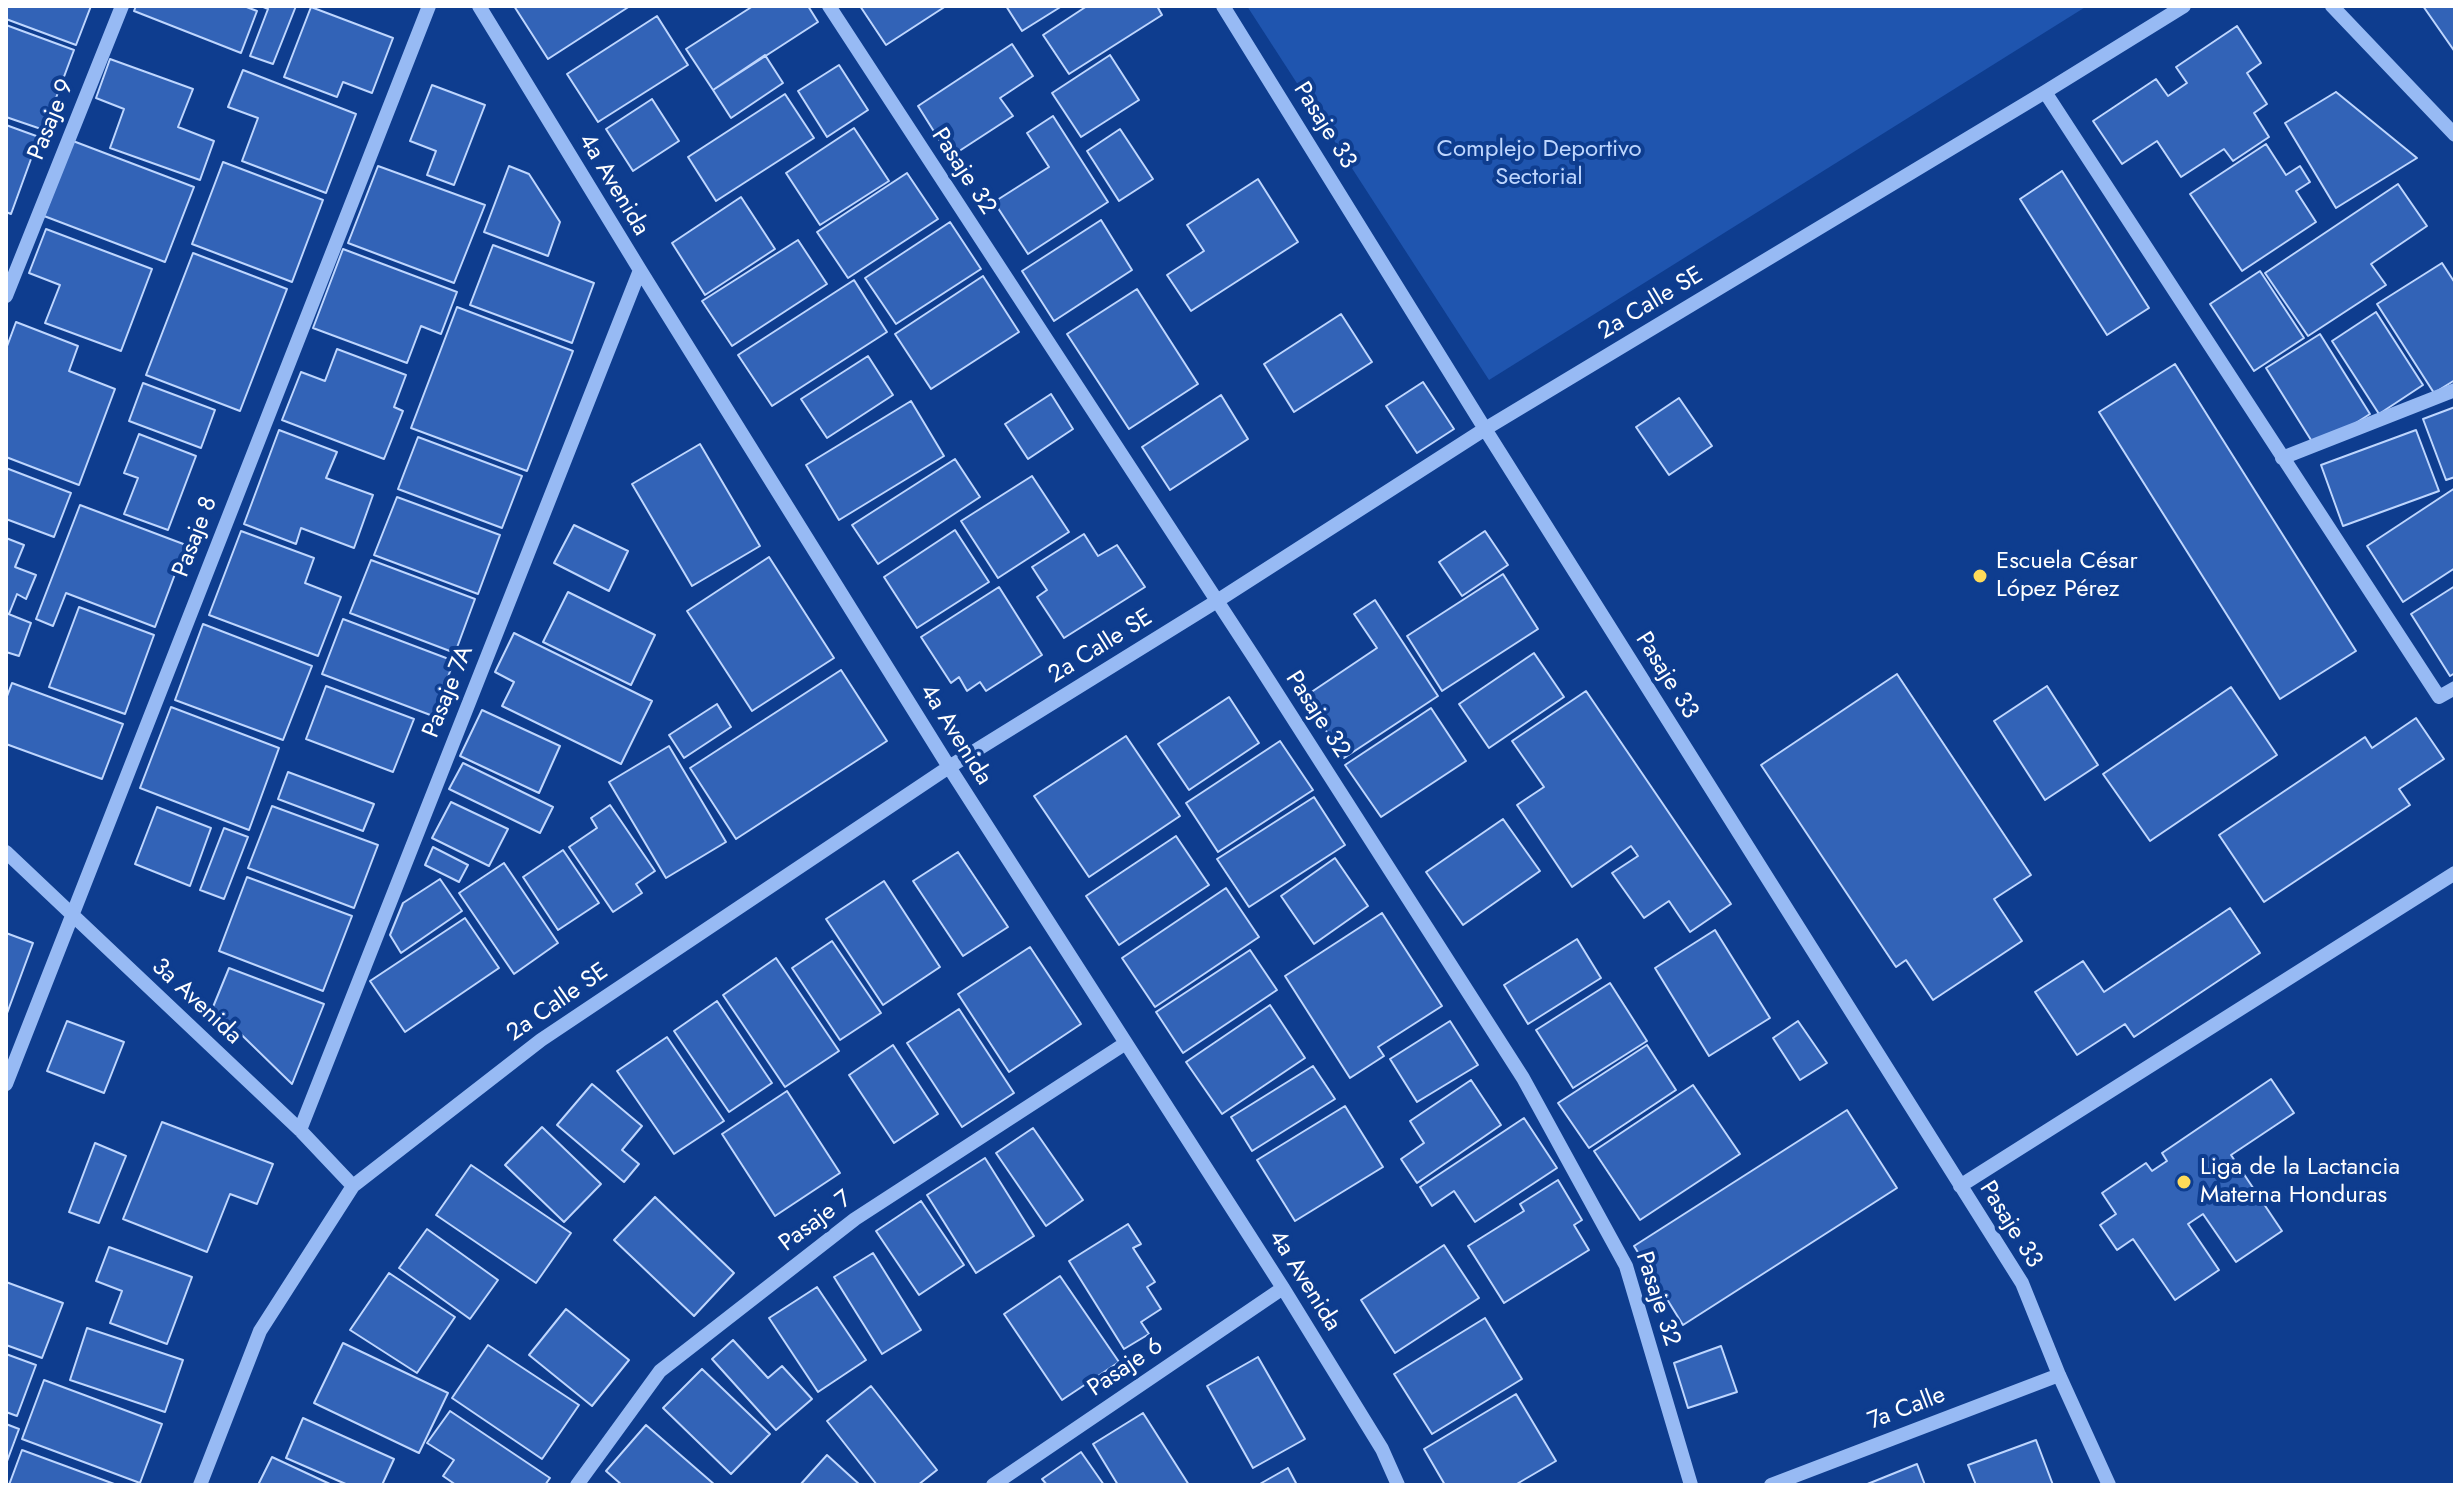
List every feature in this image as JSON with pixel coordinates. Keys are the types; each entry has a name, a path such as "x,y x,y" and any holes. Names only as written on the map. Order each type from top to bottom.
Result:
{"street":[{"name":"Pasaje 9","path":"6,296 122,6"},
{"name":"Pasaje 8","path":"6,1084 429,6"},
{"name":"4a Avenida","path":"479,6 949,767 1283,1288 1382,1449 1398,1485"},
{"name":"Pasaje 32","path":"829,6 1523,1078 1626,1266 1691,1485"},
{"name":"Pasaje 33","path":"1223,6 2022,1283 2059,1375"},
{"name":"2a Calle SE","path":"200,1485 260,1331 353,1186 541,1040 949,767 1217,601 1485,429 2184,6"},
{"path":"2332,6 2455,135"},
{"path":"2045,92 2439,697 2455,688"},
{"name":"Pasaje 7A","path":"300,1130 640,270"},
{"path":"2282,458 2455,390"},
{"name":"3a Avenida","path":"6,852 300,1130 353,1186"},
{"path":"1960,1186 2455,873"},
{"name":"Pasaje 7","path":"577,1485 660,1371 855,1219 1126,1043"},
{"name":"Pasaje 6","path":"993,1485 1283,1288"},
{"path":"2059,1375 2109,1485"},
{"name":"7a Calle","path":"1771,1485 2059,1375"}],"green space":[{"name":"Complejo Deportivo Sectorial","path":"1247,6 2087,6 1489,380"}],"building":[{"path":"6,6 91,6 76,45 6,19"},
{"path":"136,6 244,6 257,11 241,53 134,11"},
{"path":"261,6 296,6 273,64 250,56 268,9"},
{"path":"514,6 630,6 548,59"},
{"path":"753,6 808,6 818,22 713,90 686,49"},
{"path":"860,6 946,6 886,45"},
{"path":"1006,6 1062,6 1022,31"},
{"path":"1087,6 1157,6 1162,15 1069,74 1043,35"},
{"path":"2423,6 2455,6 2455,52"},
{"path":"311,7 393,38 372,93 343,82 337,97 284,77"},
{"path":"657,16 688,65 598,122 567,74"},
{"path":"6,25 74,50 44,130 6,117"},
{"path":"2237,26 2261,63 2247,73 2267,104 2254,113 2269,137 2233,161 2224,149 2181,177 2157,141 2122,164 2093,121 2156,79 2168,96 2187,83 2176,67"},
{"path":"1012,44 1033,76 1000,98 1013,116 950,157 918,106"},
{"path":"765,55 783,83 731,118 713,90"},
{"path":"1110,55 1139,100 1081,137 1052,93"},
{"path":"110,59 193,89 178,127 214,141 200,180 110,148 124,109 96,98"},
{"path":"839,65 868,110 827,137 798,91"},
{"path":"243,70 356,114 326,193 242,161 258,118 228,107"},
{"path":"432,85 485,105 454,185 427,175 436,151 410,141"},
{"path":"2336,92 2417,158 2336,208 2285,123"},
{"path":"785,94 814,138 716,201 688,157"},
{"path":"652,99 679,141 633,171 606,129"},
{"path":"1053,116 1108,202 1028,254 994,202 1049,167 1027,133"},
{"path":"6,125 39,137 11,214 6,212"},
{"path":"854,128 889,181 820,225 786,173"},
{"path":"1120,129 1153,179 1119,201 1087,151"},
{"path":"73,141 194,187 165,262 44,216"},
{"path":"2266,144 2286,175 2300,166 2310,182 2296,191 2316,222 2242,271 2190,194"},
{"path":"223,162 323,200 292,282 192,244"},
{"path":"378,166 485,205 454,283 348,243"},
{"path":"509,166 529,174 560,222 548,256 484,232"},
{"path":"2062,171 2149,308 2107,335 2020,199"},
{"path":"907,173 938,219 848,278 817,232"},
{"path":"1258,179 1298,242 1191,311 1167,275 1204,251 1187,225"},
{"path":"2398,184 2427,226 2371,264 2386,285 2308,336 2265,273"},
{"path":"741,197 775,249 705,295 672,243"},
{"path":"1101,220 1132,270 1054,321 1022,271"},
{"path":"950,222 981,269 896,324 865,278"},
{"path":"46,229 152,269 121,351 45,323 60,285 29,273"},
{"path":"798,240 827,284 732,346 702,301"},
{"path":"493,245 594,283 572,343 470,305"},
{"path":"343,249 457,292 441,334 421,326 407,363 313,328"},
{"path":"193,253 287,289 240,411 146,375"},
{"path":"2442,263 2455,283 2455,380 2434,393 2377,304"},
{"path":"2260,271 2304,338 2254,371 2210,304"},
{"path":"983,276 1019,332 931,389 895,334"},
{"path":"854,280 887,332 772,406 738,355"},
{"path":"1137,289 1198,384 1129,429 1067,334"},
{"path":"457,307 573,351 527,471 411,428"},
{"path":"2376,312 2423,385 2379,414 2332,341"},
{"path":"1341,314 1372,362 1294,412 1264,364"},
{"path":"16,322 78,346 69,371 115,389 79,485 6,457 6,349"},
{"path":"2320,334 2370,414 2316,448 2266,368"},
{"path":"337,349 406,375 394,407 403,411 384,459 282,420 301,372 325,381"},
{"path":"868,356 893,395 827,438 801,399"},
{"path":"2175,364 2356,651 2280,699 2099,412"},
{"path":"1423,382 1454,429 1417,453 1386,406"},
{"path":"143,383 215,410 201,448 129,421"},
{"path":"1051,394 1073,429 1028,459 1005,424"},
{"path":"1221,395 1248,439 1170,490 1142,447"},
{"path":"1679,398 1712,446 1669,475 1636,427"},
{"path":"911,401 944,456 839,520 806,465"},
{"path":"2455,407 2455,477 2446,480 2423,419"},
{"path":"279,430 337,452 326,478 373,495 354,548 301,528 296,544 244,524"},
{"path":"2416,430 2439,491 2343,526 2321,465"},
{"path":"139,434 196,456 168,530 124,514 138,478 124,473"},
{"path":"418,437 522,476 502,528 398,489"},
{"path":"700,444 760,546 692,586 632,484"},
{"path":"955,459 980,497 878,564 852,525"},
{"path":"6,468 71,493 54,537 6,519"},
{"path":"1032,476 1069,532 998,578 961,521"},
{"path":"2455,488 2455,568 2403,602 2367,546"},
{"path":"397,497 500,535 478,594 374,555"},
{"path":"80,505 186,545 155,627 66,593 53,626 36,619"},
{"path":"574,525 628,551 609,591 554,563"},
{"path":"955,530 989,582 917,628 884,577"},
{"path":"241,531 314,558 305,583 341,597 318,656 209,615"},
{"path":"1485,531 1508,565 1462,596 1439,562"},
{"path":"1084,534 1098,556 1117,545 1145,587 1064,638 1037,597 1047,590 1032,567"},
{"path":"6,538 24,545 15,567 36,575 26,599 17,594 9,614 6,613"},
{"path":"769,557 834,658 752,711 687,611"},
{"path":"371,560 475,599 455,653 350,613"},
{"path":"1503,574 1538,629 1442,691 1407,636"},
{"path":"2455,586 2455,673 2450,676 2411,614"},
{"path":"999,587 1042,655 986,691 980,682 967,691 959,677 951,683 921,637"},
{"path":"568,592 655,635 631,685 543,642"},
{"path":"1375,600 1438,696 1344,758 1304,697 1377,648 1354,614"},
{"path":"79,607 154,635 125,714 49,687"},
{"path":"6,613 31,623 19,656 6,652"},
{"path":"343,619 454,661 433,716 322,674"},
{"path":"203,624 312,666 283,740 175,700"},
{"path":"514,633 652,701 621,764 502,706 514,682 495,672"},
{"path":"1534,653 1564,697 1489,748 1459,704"},
{"path":"841,670 887,741 736,839 690,768"},
{"path":"1897,674 2031,875 1994,899 2022,941 1933,1000 1906,960 1896,967 1761,765"},
{"path":"12,683 123,724 102,779 6,744 6,699"},
{"path":"326,686 414,719 393,772 306,739"},
{"path":"2047,686 2098,765 2045,800 1994,721"},
{"path":"2231,687 2277,755 2150,841 2103,774"},
{"path":"1586,691 1731,904 1690,932 1669,901 1644,918 1612,873 1638,856 1631,846 1572,887 1517,805 1544,787 1512,741"},
{"path":"1229,697 1259,743 1189,790 1158,744"},
{"path":"717,704 731,727 684,758 669,735"},
{"path":"171,707 279,748 249,830 140,788"},
{"path":"1431,708 1466,761 1381,817 1345,765"},
{"path":"482,710 560,746 539,793 460,756"},
{"path":"2416,718 2444,759 2399,789 2410,805 2264,902 2219,835 2365,737 2372,748"},
{"path":"1126,736 1180,816 1089,877 1034,796"},
{"path":"1280,741 1313,790 1218,852 1186,803"},
{"path":"669,746 726,842 666,878 609,782"},
{"path":"463,763 553,807 540,833 449,789"},
{"path":"288,772 374,804 363,831 278,799"},
{"path":"1314,797 1345,845 1249,907 1217,859"},
{"path":"451,802 508,829 489,866 432,838"},
{"path":"610,805 655,871 636,884 642,893 613,912 569,847 597,828 591,818"},
{"path":"272,806 378,845 354,908 248,868"},
{"path":"157,807 211,828 190,886 135,864"},
{"path":"1503,819 1540,871 1463,925 1426,872"},
{"path":"224,828 248,837 224,899 200,890"},
{"path":"1176,836 1209,885 1119,945 1086,896"},
{"path":"433,847 468,865 459,882 425,865"},
{"path":"563,850 599,903 558,930 523,877"},
{"path":"958,852 1008,927 963,956 913,881"},
{"path":"1335,858 1368,906 1314,944 1281,896"},
{"path":"504,863 558,943 514,974 459,893"},
{"path":"247,877 352,916 323,991 219,951"},
{"path":"440,879 462,911 401,953 390,935 403,903"},
{"path":"884,881 940,967 883,1005 826,919"},
{"path":"1226,888 1259,937 1155,1007 1122,958"},
{"path":"2230,908 2260,953 2134,1037 2125,1024 2077,1055 2035,992 2083,961 2104,992"},
{"path":"1382,913 1442,1006 1378,1047 1384,1056 1350,1078 1285,976"},
{"path":"465,918 499,968 405,1032 370,981"},
{"path":"1715,930 1770,1018 1709,1056 1655,968"},
{"path":"6,933 33,943 6,1016"},
{"path":"1577,939 1601,978 1528,1024 1504,985"},
{"path":"832,941 881,1013 840,1040 792,968"},
{"path":"1030,947 1081,1024 1009,1072 958,994"},
{"path":"1250,950 1277,990 1183,1053 1156,1012"},
{"path":"776,958 839,1051 785,1087 723,995"},
{"path":"229,968 324,1004 292,1084 213,1007"},
{"path":"1610,983 1647,1041 1573,1088 1536,1030"},
{"path":"717,1001 772,1083 729,1112 674,1031"},
{"path":"1270,1005 1305,1058 1222,1114 1186,1062"},
{"path":"959,1009 1014,1093 962,1127 907,1043"},
{"path":"67,1021 124,1042 104,1093 47,1071"},
{"path":"1450,1021 1478,1065 1417,1102 1390,1059"},
{"path":"1798,1021 1827,1063 1800,1080 1773,1038"},
{"path":"667,1037 724,1121 674,1154 617,1071"},
{"path":"893,1045 938,1114 894,1143 849,1075"},
{"path":"1647,1045 1676,1090 1589,1148 1558,1103"},
{"path":"1313,1066 1335,1099 1252,1151 1231,1117"},
{"name":"Liga de la Lactancia Materna Honduras","path":"2271,1079 2294,1113 2231,1155 2282,1231 2236,1262 2203,1214 2188,1224 2219,1270 2175,1300 2133,1239 2117,1250 2100,1225 2116,1214 2102,1193 2146,1163 2152,1171 2167,1161 2162,1153"},
{"path":"1471,1080 1501,1125 1417,1183 1401,1159 1424,1143 1410,1121"},
{"path":"592,1084 642,1126 622,1150 639,1164 624,1182 557,1125"},
{"path":"1693,1085 1740,1154 1640,1220 1594,1151"},
{"path":"787,1091 840,1173 775,1216 722,1134"},
{"path":"1345,1106 1383,1167 1295,1221 1257,1160"},
{"path":"1847,1110 1897,1188 1683,1325 1634,1246"},
{"path":"1524,1118 1557,1168 1475,1222 1454,1191 1432,1206 1420,1187"},
{"path":"162,1122 273,1164 257,1204 230,1194 207,1252 123,1219"},
{"path":"542,1127 601,1184 564,1222 505,1165"},
{"path":"1033,1128 1083,1200 1046,1226 996,1153"},
{"path":"95,1143 126,1156 99,1223 69,1212"},
{"path":"985,1158 1034,1236 976,1273 927,1195"},
{"path":"471,1165 571,1233 536,1283 436,1215"},
{"path":"1558,1180 1582,1220 1574,1225 1589,1250 1504,1303 1468,1246 1524,1211 1520,1204"},
{"path":"655,1197 734,1273 694,1316 614,1240"},
{"path":"921,1201 964,1265 919,1295 876,1231"},
{"path":"1128,1224 1141,1244 1133,1248 1155,1282 1147,1287 1161,1309 1141,1322 1149,1334 1124,1349 1069,1261"},
{"path":"427,1229 498,1280 470,1319 399,1268"},
{"path":"1444,1245 1479,1298 1395,1353 1361,1300"},
{"path":"109,1247 192,1277 167,1344 110,1323 122,1291 96,1281"},
{"path":"873,1253 921,1330 882,1354 834,1277"},
{"path":"389,1273 455,1317 417,1373 350,1330"},
{"path":"1060,1276 1119,1362 1062,1400 1004,1314"},
{"path":"6,1282 63,1303 42,1358 6,1345"},
{"path":"817,1287 866,1360 818,1392 769,1318"},
{"path":"566,1309 629,1360 592,1406 529,1355"},
{"path":"1485,1318 1522,1379 1432,1434 1394,1374"},
{"path":"87,1328 183,1360 165,1412 70,1380"},
{"path":"733,1340 768,1378 782,1366 812,1399 776,1430 712,1359"},
{"path":"343,1343 448,1393 419,1453 314,1403"},
{"path":"488,1345 579,1405 542,1459 452,1398"},
{"path":"1721,1346 1737,1392 1688,1408 1674,1363"},
{"path":"6,1354 36,1365 17,1416 6,1412"},
{"path":"1258,1357 1305,1439 1253,1468 1207,1386"},
{"path":"702,1369 770,1434 731,1474 663,1408"},
{"path":"44,1380 162,1424 140,1483 22,1439"},
{"path":"871,1386 937,1470 918,1485 877,1485 827,1421"},
{"path":"1516,1394 1556,1461 1515,1485 1445,1485 1424,1449"},
{"path":"450,1411 550,1478 545,1485 456,1485 443,1476 454,1460 427,1443"},
{"path":"1143,1413 1189,1485 1118,1485 1093,1444"},
{"path":"303,1418 394,1459 382,1485 348,1485 286,1458"},
{"path":"6,1424 19,1429 6,1464"},
{"path":"646,1425 715,1485 622,1485 606,1471"},
{"path":"2036,1440 2053,1485 1976,1485 1968,1465"},
{"path":"22,1450 117,1485 9,1485"},
{"path":"1081,1452 1104,1485 1047,1485 1042,1479"},
{"path":"827,1455 860,1485 800,1485"},
{"path":"272,1457 332,1485 258,1485"},
{"path":"1917,1464 1925,1485 1865,1485"},
{"path":"1288,1468 1297,1485 1258,1485"}],"place":[{"name":"Escuela César López Pérez","path":"1980,576"},
{"name":"Liga de la Lactancia Materna Honduras","path":"2184,1182"}]}
